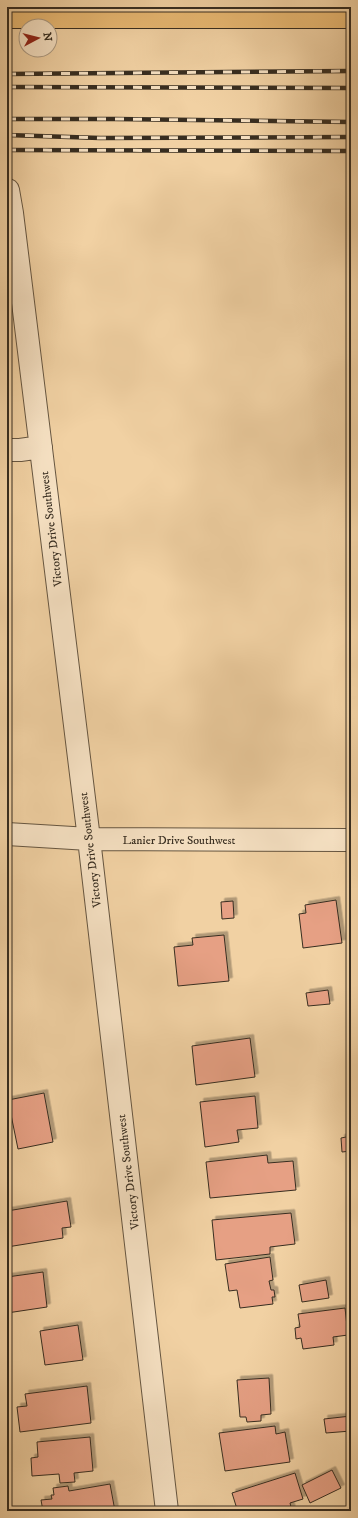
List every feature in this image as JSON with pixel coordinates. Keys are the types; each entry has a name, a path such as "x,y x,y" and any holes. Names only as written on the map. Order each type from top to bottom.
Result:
{"main road":[{"path":"7,16 351,17"}],"street":[{"name":"Victory Drive Southwest","path":"8,190 89,839 167,1511"},
{"path":"7,450 41,447"},
{"name":"Lanier Drive Southwest","path":"7,834 89,839 351,840"}],"building":[{"path":"336,900 342,943 303,948 299,914 306,913 305,905"},
{"path":"233,901 234,918 222,919 221,902"},
{"path":"224,935 229,981 178,986 174,947 193,945 192,938"},
{"path":"328,990 330,1004 308,1006 306,993"},
{"path":"250,1038 255,1077 196,1085 192,1046"},
{"path":"44,1093 53,1142 18,1149 8,1100"},
{"path":"255,1096 258,1128 237,1130 239,1142 205,1147 200,1102"},
{"path":"351,1136 351,1151 342,1152 341,1138"},
{"path":"267,1155 268,1163 293,1161 296,1190 210,1198 206,1162"},
{"path":"67,1201 71,1227 62,1228 63,1238 7,1247 7,1211"},
{"path":"291,1213 295,1244 270,1247 270,1254 216,1260 212,1220"},
{"path":"270,1257 273,1280 269,1281 271,1290 274,1290 275,1297 272,1297 273,1304 240,1308 237,1290 229,1291 225,1264"},
{"path":"43,1272 47,1307 7,1313 7,1277"},
{"path":"326,1280 329,1298 302,1302 299,1285"},
{"path":"345,1308 348,1335 333,1337 334,1345 303,1349 301,1338 296,1339 295,1328 300,1327 298,1314"},
{"path":"78,1325 83,1360 45,1365 40,1331"},
{"path":"269,1378 271,1414 261,1415 261,1421 247,1422 246,1417 240,1417 237,1380"},
{"path":"87,1386 91,1423 20,1432 17,1407 27,1406 25,1394"},
{"path":"351,1416 351,1431 326,1433 324,1419"},
{"path":"275,1426 276,1434 285,1432 290,1462 225,1471 219,1433"},
{"path":"90,1437 93,1471 74,1473 75,1482 60,1483 59,1474 32,1476 31,1458 38,1457 37,1442"},
{"path":"332,1470 341,1488 310,1503 302,1485"},
{"path":"295,1473 303,1499 290,1503 292,1511 231,1511 237,1509 232,1493"},
{"path":"110,1484 115,1511 43,1511 41,1500 52,1499 51,1495 54,1495 53,1488 68,1486 69,1491"}],"railway":[{"path":"7,74 351,71"},
{"path":"7,87 351,88"},
{"path":"7,119 351,122"},
{"path":"7,135 100,138 351,137"},
{"path":"7,150 351,151"}]}
